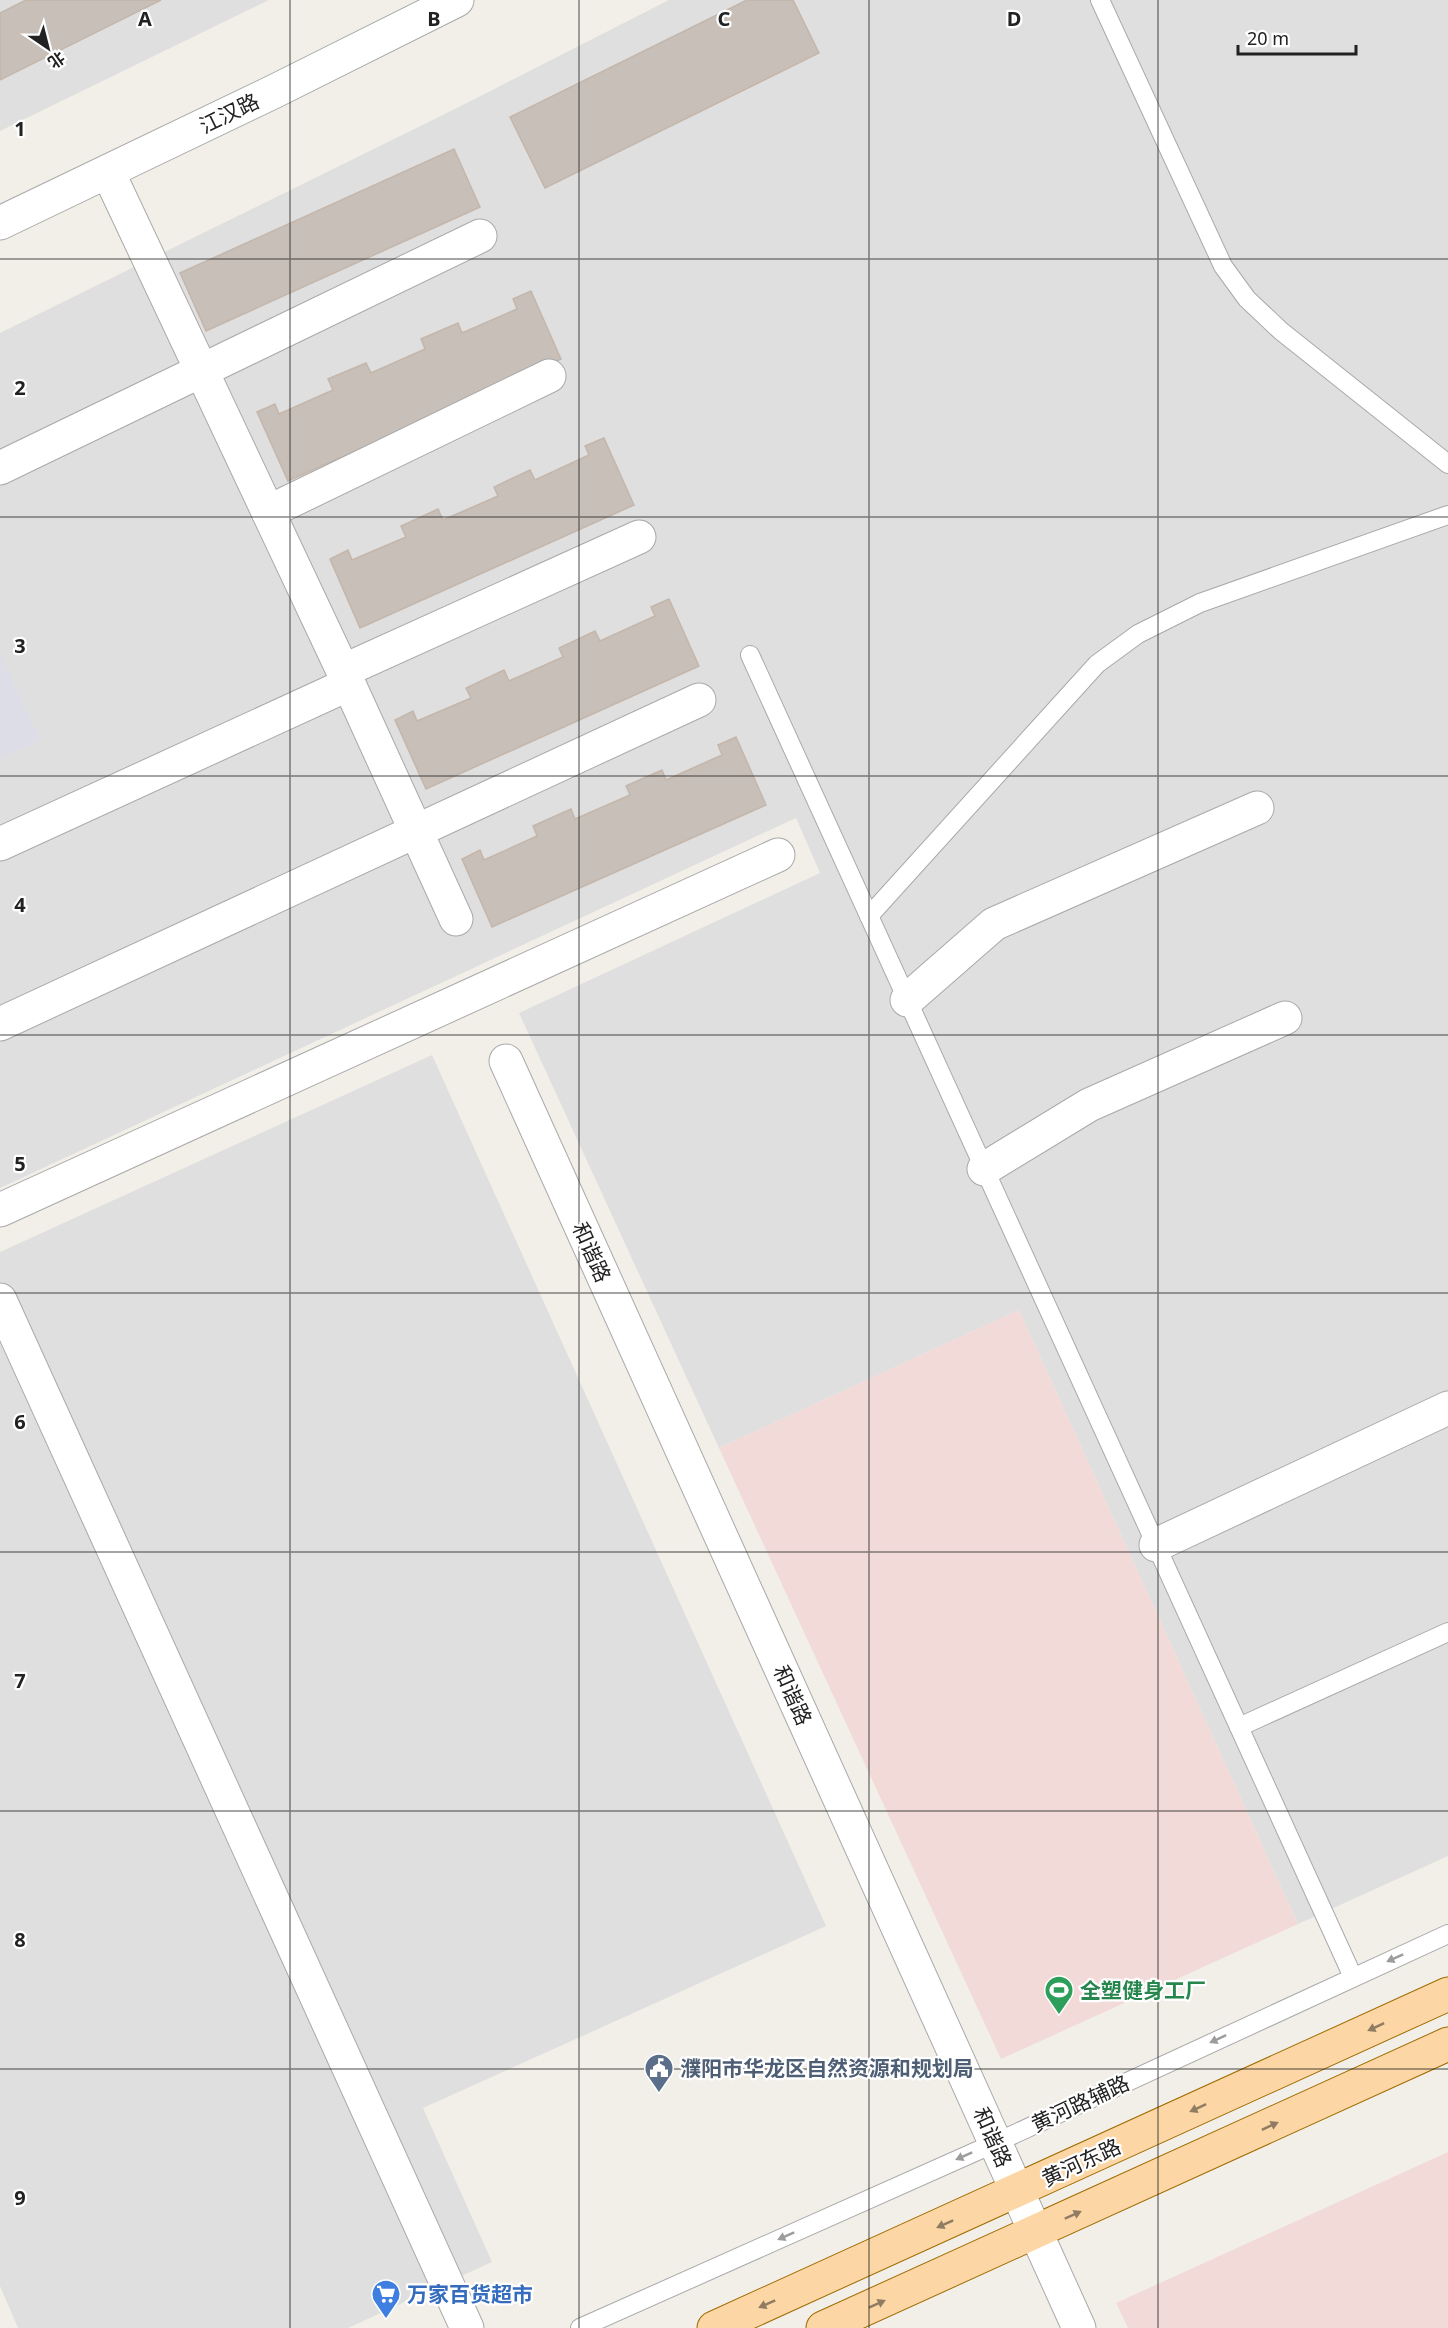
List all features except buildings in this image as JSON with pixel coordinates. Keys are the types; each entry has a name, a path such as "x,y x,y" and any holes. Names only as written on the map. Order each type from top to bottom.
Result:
{"main road":[{"name":"黄河东路","path":"714,2328 1448,1994"},
{"path":"823,2328 1448,2044"}],"street":[{"name":"江汉路","path":"0,224 457,0"},
{"path":"108,172 346,677 456,919"},
{"path":"0,468 480,236"},
{"path":"268,512 549,376"},
{"path":"0,844 639,537"},
{"path":"0,1024 699,700"},
{"path":"907,1000 994,924 1257,808"},
{"path":"0,1210 778,855"},
{"path":"984,1169 1089,1105 1285,1018"},
{"name":"和谐路","path":"506,1061 1079,2328"},
{"path":"0,1300 467,2328"},
{"path":"1156,1545 1448,1408"}],"lane":[{"path":"1101,0 1223,266 1248,299 1281,331 1448,464"},
{"path":"869,916 1097,664 1138,634 1200,603 1448,515"},
{"path":"750,655 1353,1977"},
{"path":"1239,1727 1448,1632"},
{"name":"黄河路辅路","path":"580,2328 995,2143 1448,1934"}],"shaded area":[{"path":"0,0 269,0 0,131"},
{"path":"669,0 1448,0 1448,1856 1298,1924 1019,1310 719,1448 519,1013 820,873 796,818 0,1188 0,333 457,108"},
{"path":"0,654 40,740 0,759"},
{"path":"432,1055 826,1926 423,2108 492,2262 348,2328 18,2328 0,2286 0,1252"},
{"path":"1019,1310 1298,1924 1001,2059 719,1448"},
{"path":"1448,2152 1448,2328 1128,2328 1116,2303"}],"place":[{"name":"全塑健身工厂","path":"1059,2016"},
{"name":"濮阳市华龙区自然资源和规划局","path":"659,2094"},
{"name":"万家百货超市","path":"386,2320"}]}
